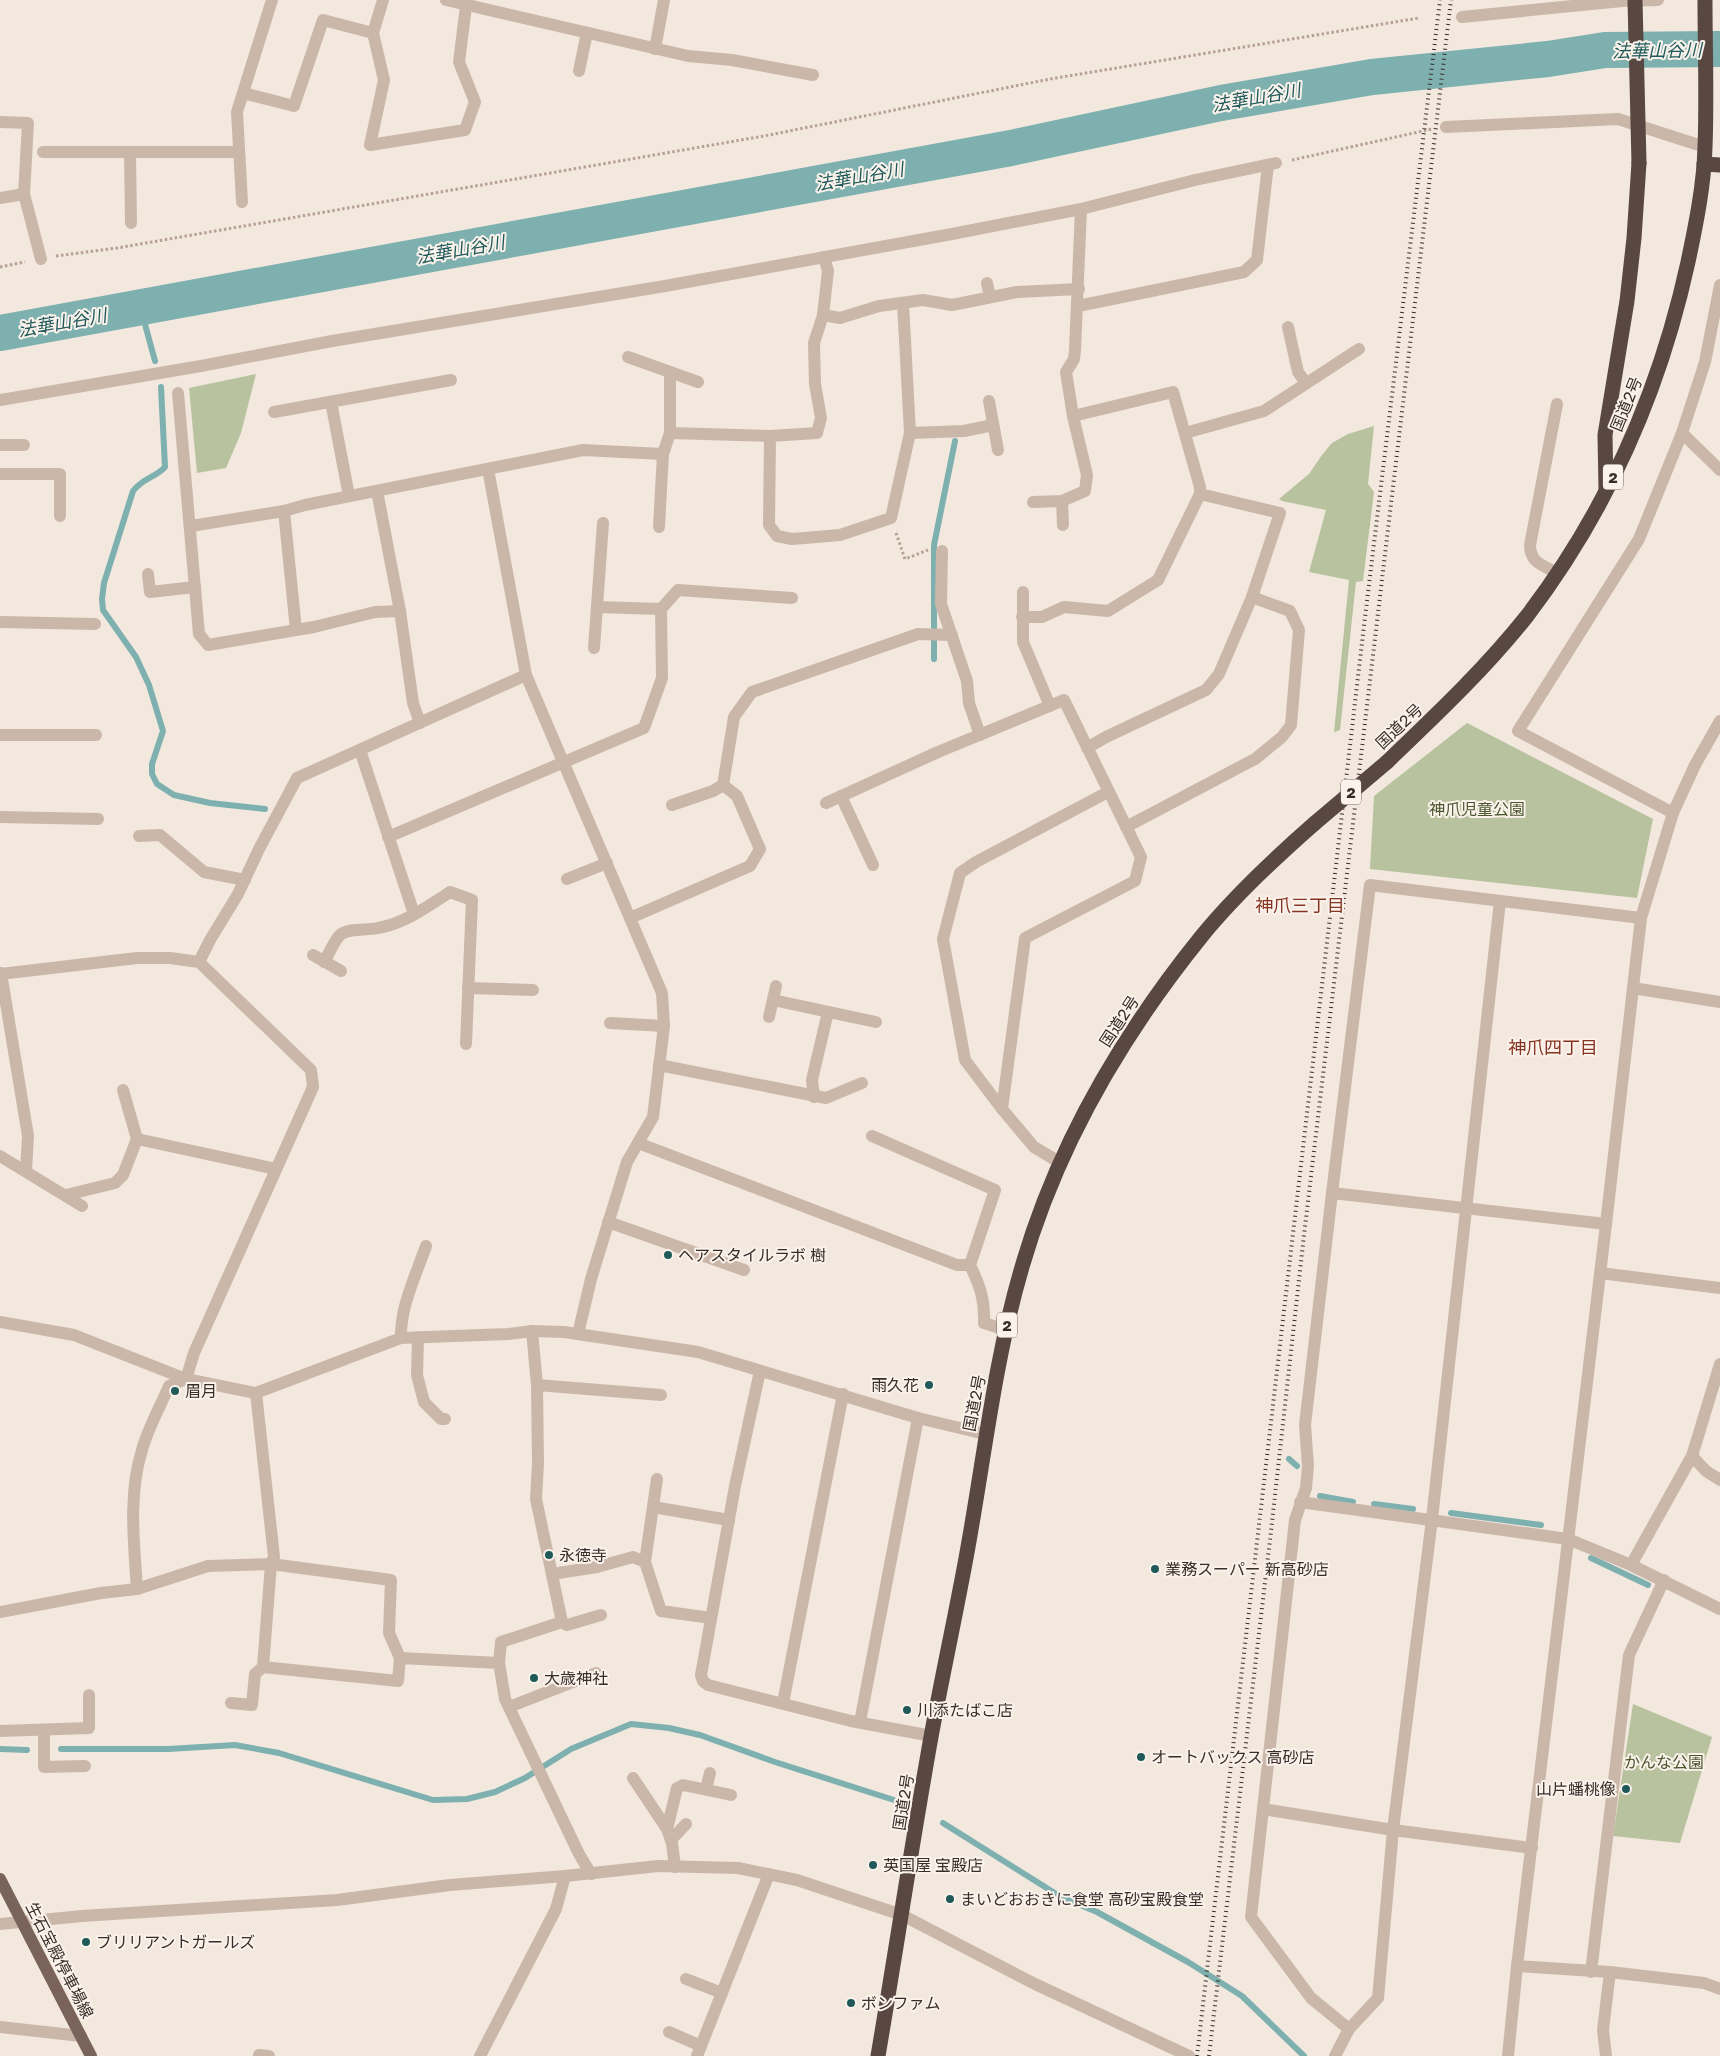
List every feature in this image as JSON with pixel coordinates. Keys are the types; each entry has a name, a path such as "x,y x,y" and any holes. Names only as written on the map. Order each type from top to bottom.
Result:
{"highway":[{"path":"1606,492 1605,435 1634,238 1639,162 1635,0"},
{"name":"国道2号","path":"878,2056 932,1736 967,1555 985,1434 1006,1330 1034,1227 1059,1162 1091,1099 1124,1044 1148,1007 1202,935 1267,865 1387,762 1455,697 1492,658 1527,616 1557,573 1606,492 1637,427 1666,350 1696,225 1705,147 1705,0"},
{"path":"1704,164 1720,165"}],"main road":[{"name":"生石宝殿停車場線","path":"0,1879 92,2056"}],"street":[{"path":"242,202 237,112 272,0"},
{"path":"384,0 373,33 384,80 370,145 465,130 476,102 459,62 466,6"},
{"path":"446,0 688,56 732,60 813,75"},
{"path":"655,49 664,0"},
{"path":"1462,17 1622,1 1658,0"},
{"path":"243,93 294,106 323,20 373,33"},
{"path":"579,70 587,34"},
{"path":"1446,127 1618,119 1705,147"},
{"path":"0,122 28,123 24,194 40,258"},
{"path":"43,152 238,152"},
{"path":"130,152 132,223"},
{"path":"0,400 201,366 332,340 665,286 952,234 1081,208 1195,180 1272,164 1257,260 1244,272 1078,306"},
{"path":"0,198 24,194"},
{"path":"1033,502 1062,501 1085,491 1087,476 1073,416 1066,372 1074,359 1078,306 1081,208"},
{"path":"670,433 770,436 817,433 821,418 815,384 814,344 823,315 828,271 824,256"},
{"path":"987,283 990,297"},
{"path":"1673,813 1518,730 1639,539 1682,433 1704,362 1720,284"},
{"path":"823,315 840,318 879,306 923,300 952,305 1033,290 1078,290"},
{"path":"770,436 769,525 778,536 792,539 840,535 891,518 910,432 904,303"},
{"path":"1288,327 1298,372 1306,383"},
{"path":"1185,433 1264,411 1359,349"},
{"path":"628,357 698,382"},
{"path":"659,527 663,454 670,433 670,372"},
{"path":"274,412 451,380"},
{"path":"1022,617 1042,617 1064,607 1108,611 1158,580 1200,494 1200,487 1173,392 1073,416"},
{"path":"178,393 199,634 208,645 296,630 375,612 400,611"},
{"path":"989,401 998,450"},
{"path":"332,402 349,496"},
{"path":"1557,404 1530,545 1530,554 1534,560 1557,573"},
{"path":"910,432 964,432 994,425"},
{"path":"1682,433 1720,470"},
{"path":"0,445 24,445"},
{"path":"190,526 284,511 305,504 583,450 663,454"},
{"path":"488,469 526,675 662,992 664,1026 653,1116 627,1162 591,1279 578,1334"},
{"path":"0,474 60,474 60,516"},
{"path":"376,491 400,611 413,703 420,723"},
{"path":"1087,748 1106,737 1206,690 1219,674 1252,597 1280,513 1200,494"},
{"path":"1062,501 1063,525"},
{"path":"284,511 296,630"},
{"path":"594,648 603,524"},
{"path":"942,552 941,604 967,681 969,703 980,735"},
{"path":"148,574 150,592 195,587"},
{"path":"388,836 644,728 662,678 661,609 678,590 792,598"},
{"path":"1023,592 1023,642 1050,706"},
{"path":"1126,827 1255,759 1282,737 1291,725 1300,630 1290,612 1252,597"},
{"path":"597,607 661,609"},
{"path":"0,622 95,624"},
{"path":"723,785 734,717 752,692 918,634 952,635"},
{"path":"199,962 245,880 296,778 526,675"},
{"path":"826,803 1064,700 1141,857 1135,881 1025,938 1002,1109"},
{"path":"1508,2056 1517,1966 1641,918 1673,813 1695,766 1720,722"},
{"path":"0,735 96,735"},
{"path":"360,750 414,914"},
{"path":"672,805 712,791 723,785"},
{"path":"630,918 750,866 760,849 737,796 723,785"},
{"path":"1059,1162 1034,1147 965,1060 944,938 960,873 976,862 1108,792"},
{"path":"841,796 873,865"},
{"path":"0,818 98,819"},
{"path":"139,836 160,835 204,872 245,880"},
{"path":"567,879 607,864"},
{"path":"1349,2029 1312,1998 1252,1917 1295,1520 1306,1488 1308,1466 1305,1425 1370,885 1641,918"},
{"path":"324,962 340,936 353,930 391,925 414,914 450,892 472,900 466,1044"},
{"path":"1335,2056 1349,2029 1378,1998 1393,1830 1432,1519 1500,901"},
{"path":"312,955 341,971"},
{"path":"26,1171 28,1136 0,974 137,958 170,958 199,962 311,1070 313,1086 194,1353 186,1378 169,1386 142,1450 134,1489 133,1530 137,1589"},
{"path":"769,1017 776,986"},
{"path":"468,988 534,990"},
{"path":"1632,988 1720,1002"},
{"path":"773,1000 876,1022"},
{"path":"814,1097 812,1080 828,1012"},
{"path":"610,1023 664,1026"},
{"path":"659,1065 814,1097 826,1098 862,1083"},
{"path":"66,1195 115,1183 123,1175 136,1139 124,1090"},
{"path":"872,1136 994,1190 970,1265 985,1307 984,1323 1006,1330"},
{"path":"136,1139 276,1169"},
{"path":"638,1143 957,1265 970,1265"},
{"path":"0,1156 82,1206"},
{"path":"1332,1193 1606,1224"},
{"path":"608,1222 744,1270"},
{"path":"401,1332 405,1308 426,1246"},
{"path":"1600,1273 1720,1288"},
{"path":"0,1322 74,1334 186,1378 256,1393 401,1332 418,1337 508,1334 532,1331 578,1334 698,1352 918,1418 985,1434"},
{"path":"532,1331 537,1385 538,1464 536,1499 562,1622"},
{"path":"418,1337 417,1375 424,1402 445,1419"},
{"path":"1632,1565 1692,1456 1716,1394 1720,1364"},
{"path":"760,1371 729,1520 701,1675 703,1681 708,1685 860,1722 932,1736"},
{"path":"537,1385 662,1395"},
{"path":"256,1393 274,1557 271,1564 264,1667"},
{"path":"784,1703 843,1394"},
{"path":"860,1722 918,1418"},
{"path":"1692,1456 1706,1471 1720,1480"},
{"path":"657,1479 645,1562 662,1611 711,1618"},
{"path":"1300,1502 1432,1519 1568,1540 1632,1565 1720,1609"},
{"path":"653,1507 729,1520"},
{"path":"552,1574 597,1567 633,1557 645,1562"},
{"path":"0,1611 101,1592 137,1589 208,1566 271,1564 391,1580 390,1632 400,1658 398,1681 264,1667 255,1674 252,1705 231,1703"},
{"path":"1591,1972 1629,1655 1664,1580"},
{"path":"591,1874 505,1699 499,1663 501,1642 562,1622 568,1625 601,1614"},
{"path":"400,1658 499,1663"},
{"path":"509,1706 596,1673"},
{"path":"0,1731 89,1728 89,1695"},
{"path":"44,1730 44,1767 85,1766"},
{"path":"706,1790 710,1773"},
{"path":"633,1778 669,1834"},
{"path":"675,1867 669,1834 677,1788 683,1785 731,1795"},
{"path":"1263,1809 1393,1830 1532,1848"},
{"path":"669,1834 686,1824"},
{"path":"0,1924 337,1900 450,1885 591,1874 658,1866 738,1868 798,1880 902,1915 1035,1984 1189,2056"},
{"path":"669,2032 699,2051 769,1874"},
{"path":"480,2056 556,1909 565,1876"},
{"path":"1517,1966 1610,1972 1704,1983 1720,1989"},
{"path":"1606,2056 1603,2030 1610,1972"},
{"path":"686,1979 722,1993"},
{"path":"0,2027 82,2036"}],"path":[{"path":"72,252 117,248 764,136 1050,79 1419,18"},
{"path":"1272,164 1378,142 1410,133 1446,127"},
{"path":"891,518 905,559 931,549 942,552"}],"green space":[{"path":"256,374 241,433 226,468 197,473 189,388"},
{"path":"1374,426 1368,484 1374,492 1363,581 1356,582 1340,730 1334,732 1349,580 1309,572 1326,510 1279,499 1309,474 1332,443 1348,434"},
{"name":"神爪児童公園","path":"1467,723 1653,819 1637,898 1370,869 1374,796"},
{"name":"かんな公園","path":"1633,1704 1712,1737 1680,1843 1613,1836"}],"waterway":[{"name":"法華山谷川","path":"0,333 1011,148 1221,103 1372,77 1548,59 1605,50 1720,49"},
{"path":"140,306 155,361"},
{"path":"161,387 165,467 141,483 133,491 104,583 103,610 136,657 149,685 163,731 152,764 152,774 157,784 174,795 210,803 265,809"},
{"path":"934,659 934,545 955,441"},
{"path":"1289,1459 1297,1466"},
{"path":"1320,1496 1353,1502"},
{"path":"1374,1504 1413,1509"},
{"path":"1451,1513 1541,1525"},
{"path":"1591,1558 1648,1585"},
{"path":"61,1749 168,1749 235,1745 279,1753 433,1800 467,1799 495,1792 525,1778 571,1749 631,1724 669,1728 700,1735 775,1762 894,1800"},
{"path":"0,1749 27,1750"},
{"path":"943,1823 1061,1897 1097,1912 1188,1962 1242,1996 1304,2056"}],"railway":[{"path":"1197,2056 1363,634 1440,0"},
{"path":"1209,2056 1304,1235 1451,0"}],"place":[{"name":"ヘアスタイルラボ 樹","path":"668,1255"},
{"name":"雨久花","path":"929,1385"},
{"name":"眉月","path":"175,1391"},
{"name":"永徳寺","path":"549,1555"},
{"name":"業務スーパー 新高砂店","path":"1155,1569"},
{"name":"大歳神社","path":"534,1678"},
{"name":"川添たばこ店","path":"907,1710"},
{"name":"オートバックス 高砂店","path":"1141,1757"},
{"name":"山片蟠桃像","path":"1626,1789"},
{"name":"英国屋 宝殿店","path":"873,1865"},
{"name":"まいどおおきに食堂 高砂宝殿食堂","path":"950,1899"},
{"name":"ブリリアントガールズ","path":"86,1942"},
{"name":"ボンファム","path":"851,2003"}],"district":[{"name":"神爪三丁目","path":"1300,905"},
{"name":"神爪四丁目","path":"1553,1047"}]}
